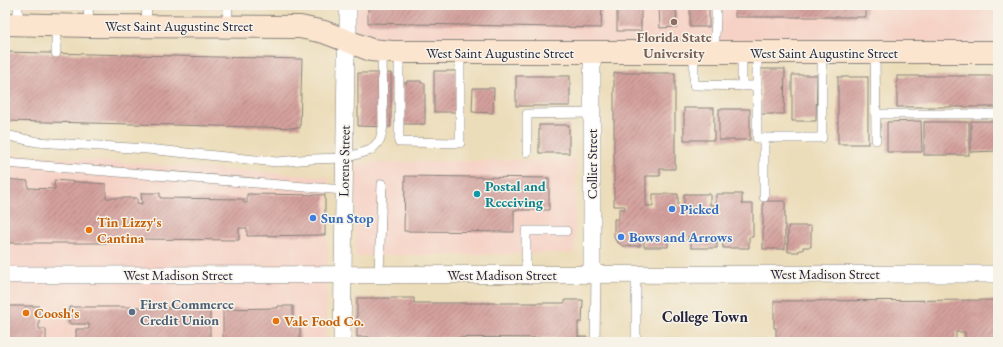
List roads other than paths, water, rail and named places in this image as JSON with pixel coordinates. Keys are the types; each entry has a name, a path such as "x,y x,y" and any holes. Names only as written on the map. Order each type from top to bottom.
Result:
{"main road":[{"name":"West Saint Augustine Street","path":"14,18 56,26 308,28 347,40 371,50 391,52 998,52"}],"street":[{"name":"Lorene Street","path":"342,342 348,5"},
{"name":"Collier Street","path":"592,53 594,274"},
{"name":"West Madison Street","path":"5,275 998,274"}],"lane":[{"path":"88,5 89,26"},
{"path":"146,27 147,5"},
{"path":"227,27 228,5"},
{"path":"716,5 716,19 694,85 757,86"},
{"path":"56,26 56,53"},
{"path":"391,52 399,142 460,143 460,53"},
{"path":"5,135 36,142 147,149 277,162 345,158 371,150 380,140 383,126 391,52"},
{"path":"742,86 749,53"},
{"path":"749,53 757,86 757,138 822,138 822,53"},
{"path":"876,53 876,140"},
{"path":"527,152 527,114 592,113"},
{"path":"876,114 998,114"},
{"path":"764,138 764,197"},
{"path":"5,163 344,190"},
{"path":"379,274 382,184"},
{"path":"526,274 526,231 566,231"},
{"path":"594,274 595,342"},
{"path":"636,274 636,342"}],"place":[{"name":"Florida State University","path":"674,22"},
{"name":"Postal and Receiving","path":"477,194"},
{"name":"Picked","path":"672,209"},
{"name":"Sun Stop","path":"313,218"},
{"name":"Tin Lizzy's Cantina","path":"89,230"},
{"name":"Bows and Arrows","path":"621,237"},
{"name":"First Commerce Credit Union","path":"132,312"},
{"name":"Coosh's","path":"26,313"},
{"name":"Vale Food Co.","path":"276,321"}],"district":[{"name":"College Town","path":"705,316"}]}
